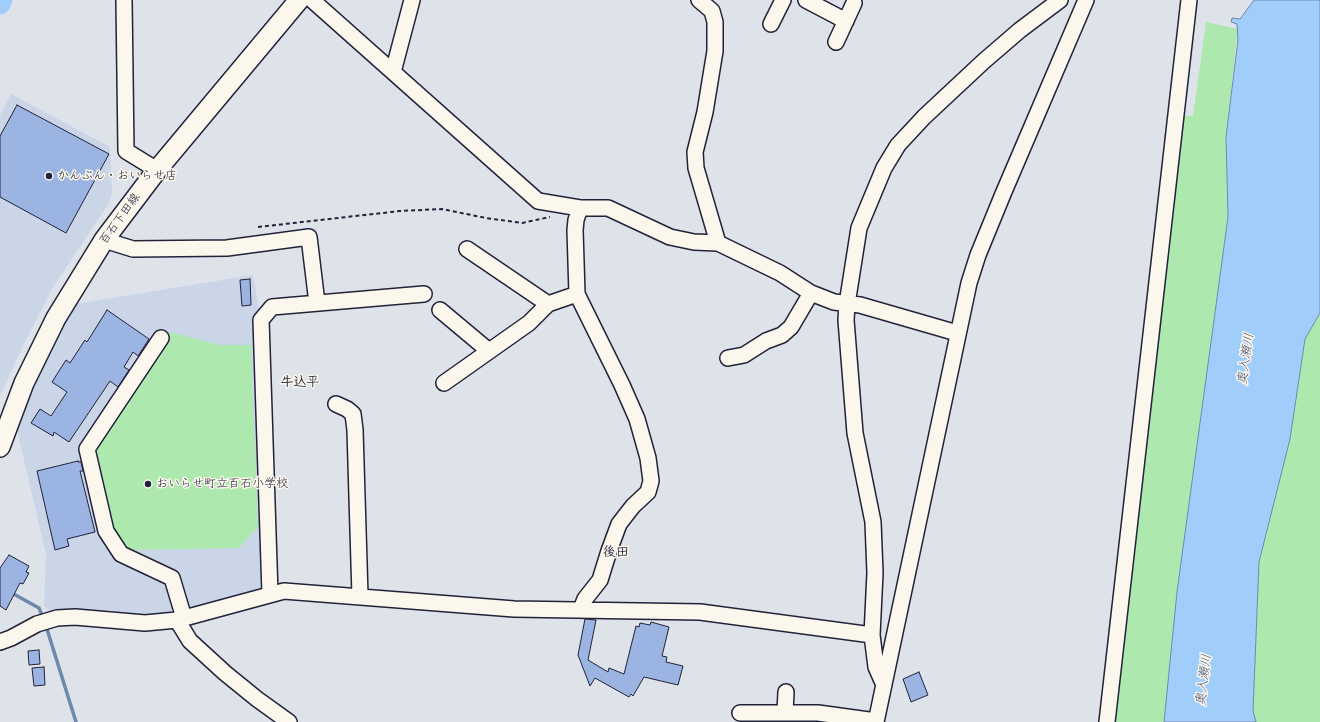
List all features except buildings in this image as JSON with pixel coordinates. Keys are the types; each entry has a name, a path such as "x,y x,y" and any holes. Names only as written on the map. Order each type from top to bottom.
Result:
{"main road":[{"name":"百石下田線","path":"0,447 24,383 56,318 104,240 157,170 299,0"}],"street":[{"path":"124,0 126,151 157,170"},
{"path":"312,0 538,201 580,208 608,208 670,237 694,242 718,243 780,273 811,293 834,302 860,305 957,333"},
{"path":"393,72 412,0"},
{"path":"699,0 712,12 715,22 715,51 705,112 695,152 696,168 718,243"},
{"path":"771,24 783,0"},
{"path":"806,0 846,21"},
{"path":"884,685 876,667 872,635 875,573 873,522 855,433 846,320 847,304 859,228 884,168 898,145 924,117 984,61 1020,30 1060,0"},
{"path":"740,713 818,713 876,721 957,333 969,283 978,255 1086,0"},
{"path":"1107,722 1189,0"},
{"path":"836,42 854,3"},
{"path":"580,208 576,220 575,230 577,294 622,385 637,420 648,458 652,481 648,492 633,506 619,524 600,580 585,598 581,609"},
{"path":"104,240 133,249 228,248 309,237 317,303"},
{"path":"467,249 548,304"},
{"path":"728,358 744,355 766,341 782,335 791,327 811,293"},
{"path":"270,594 261,320 272,307 424,294"},
{"path":"444,382 529,323 548,304 577,294"},
{"path":"440,310 489,351"},
{"path":"161,338 87,449 106,531 122,554 172,578 180,619 190,641 225,673 289,722"},
{"path":"336,404 348,408 353,414 355,430 360,596"},
{"path":"0,642 11,638 37,624 57,618 75,617 145,623 180,619 284,591 300,591 514,609 700,612 872,635"},
{"path":"785,712 786,692"}],"path":[{"path":"258,227 400,211 442,209 486,218 522,223 551,217"}],"shaded area":[{"path":"11,94 110,147 112,193 109,203 52,289 20,352 0,396 0,115"},
{"name":"おいらせ町立百石小学校","path":"253,275 261,320 270,594 177,620 57,618 44,606 46,554 13,413 63,306"}],"green space":[{"path":"1206,22 1238,29 1226,137 1228,217 1177,592 1164,722 1113,722 1181,115 1193,116"},
{"path":"1320,313 1320,722 1256,722 1253,711 1259,562 1290,439 1305,339"},
{"path":"170,332 219,345 251,345 258,527 239,548 124,550 111,531 94,444"}],"water":[{"name":"奥入瀬川","path":"1254,0 1320,0 1320,313 1305,339 1290,439 1259,562 1253,711 1256,722 1164,722 1177,592 1228,217 1226,137 1238,40 1237,24 1231,22 1232,18 1240,19"}],"waterway":[{"path":"0,4 2,0"},
{"path":"10,592 39,608 43,618"},
{"path":"46,626 76,722"}],"place":[{"name":"かんぶん・おいらせ店","path":"49,176"},
{"name":"おいらせ町立百石小学校","path":"148,484"}],"district":[{"name":"牛込平","path":"300,383"},
{"name":"後田","path":"616,553"}]}
